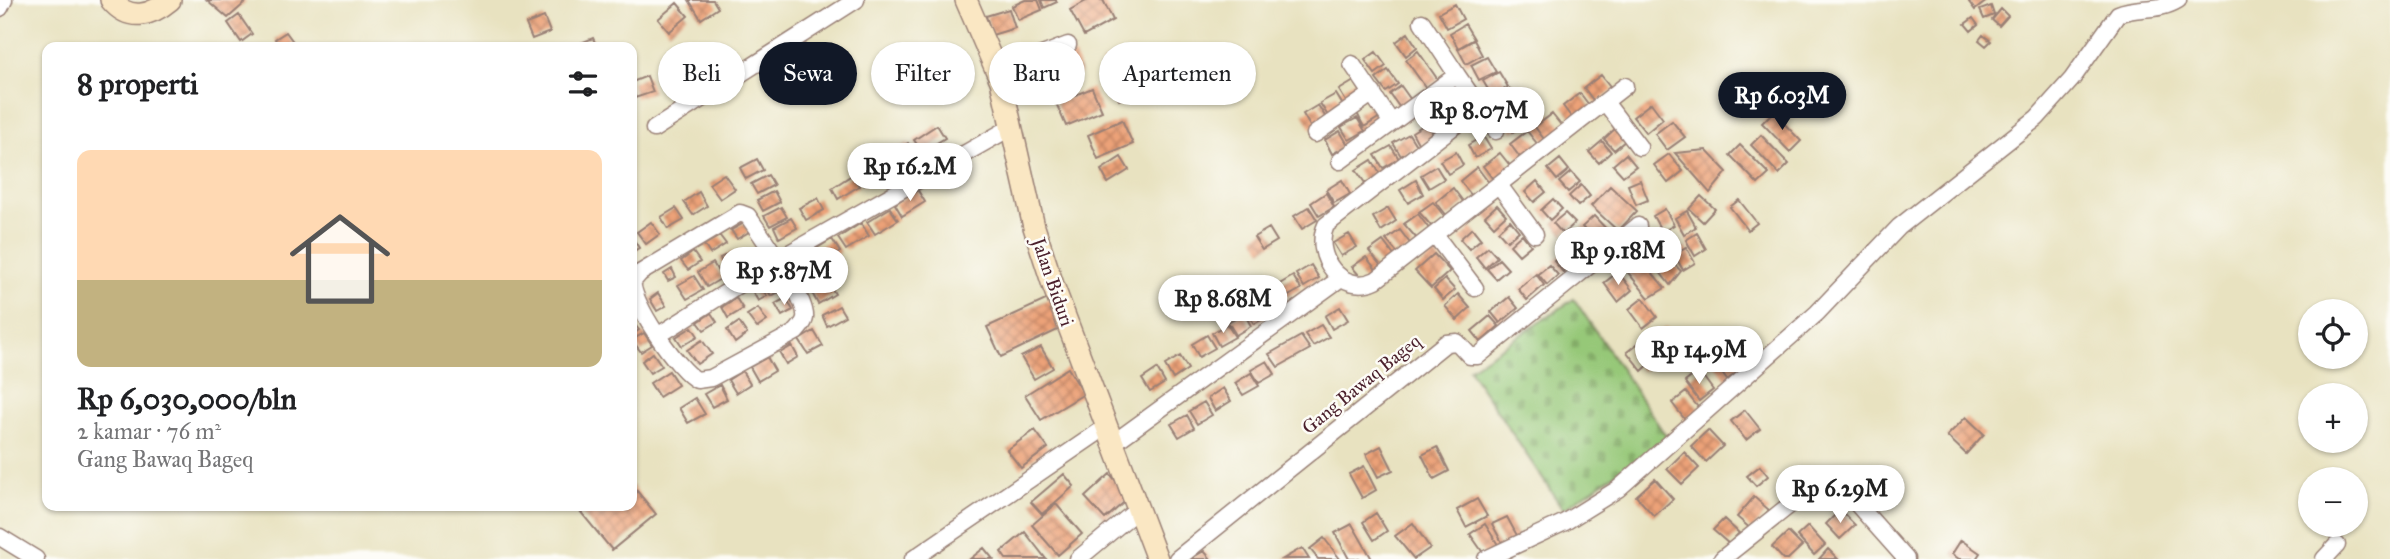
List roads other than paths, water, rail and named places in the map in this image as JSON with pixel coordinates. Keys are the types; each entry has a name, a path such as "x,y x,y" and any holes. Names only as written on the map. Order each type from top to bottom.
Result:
{"street":[{"path":"0,8 4,0"},
{"path":"111,0 132,15 149,14 170,0"},
{"path":"654,129 856,0"},
{"name":"Jalan Biduri","path":"966,0 989,52"},
{"path":"1486,559 1565,522 1618,489 1817,313 1899,227 2037,118 2072,79 2118,14 2129,10 2164,8 2178,0"},
{"path":"1422,22 1496,131"},
{"path":"1352,64 1392,123"},
{"path":"1340,161 1457,75"},
{"path":"1479,107 1326,225 1322,235 1324,256 1341,278 1359,285 1376,280 1625,86"},
{"path":"1315,134 1373,93"},
{"path":"1605,102 1639,147"},
{"name":"Jalan Biduri","path":"1005,105 1034,227 1136,510 1157,559"},
{"path":"659,335 778,260 1010,128"},
{"path":"1499,185 1535,234"},
{"path":"637,276 740,213 748,216 778,260 805,309 803,325 796,332 704,380 686,375 637,299"},
{"name":"Gang Bawaq Bageq","path":"1177,559 1446,343 1457,342 1470,356 1478,356 1638,226"},
{"path":"1435,234 1475,288"},
{"path":"913,559 1109,436 1341,278"},
{"path":"1722,559 1826,476 1834,478 1906,559"},
{"path":"1078,559 1136,510"},
{"path":"0,537 36,559"},
{"path":"2324,559 2337,545"}]}
